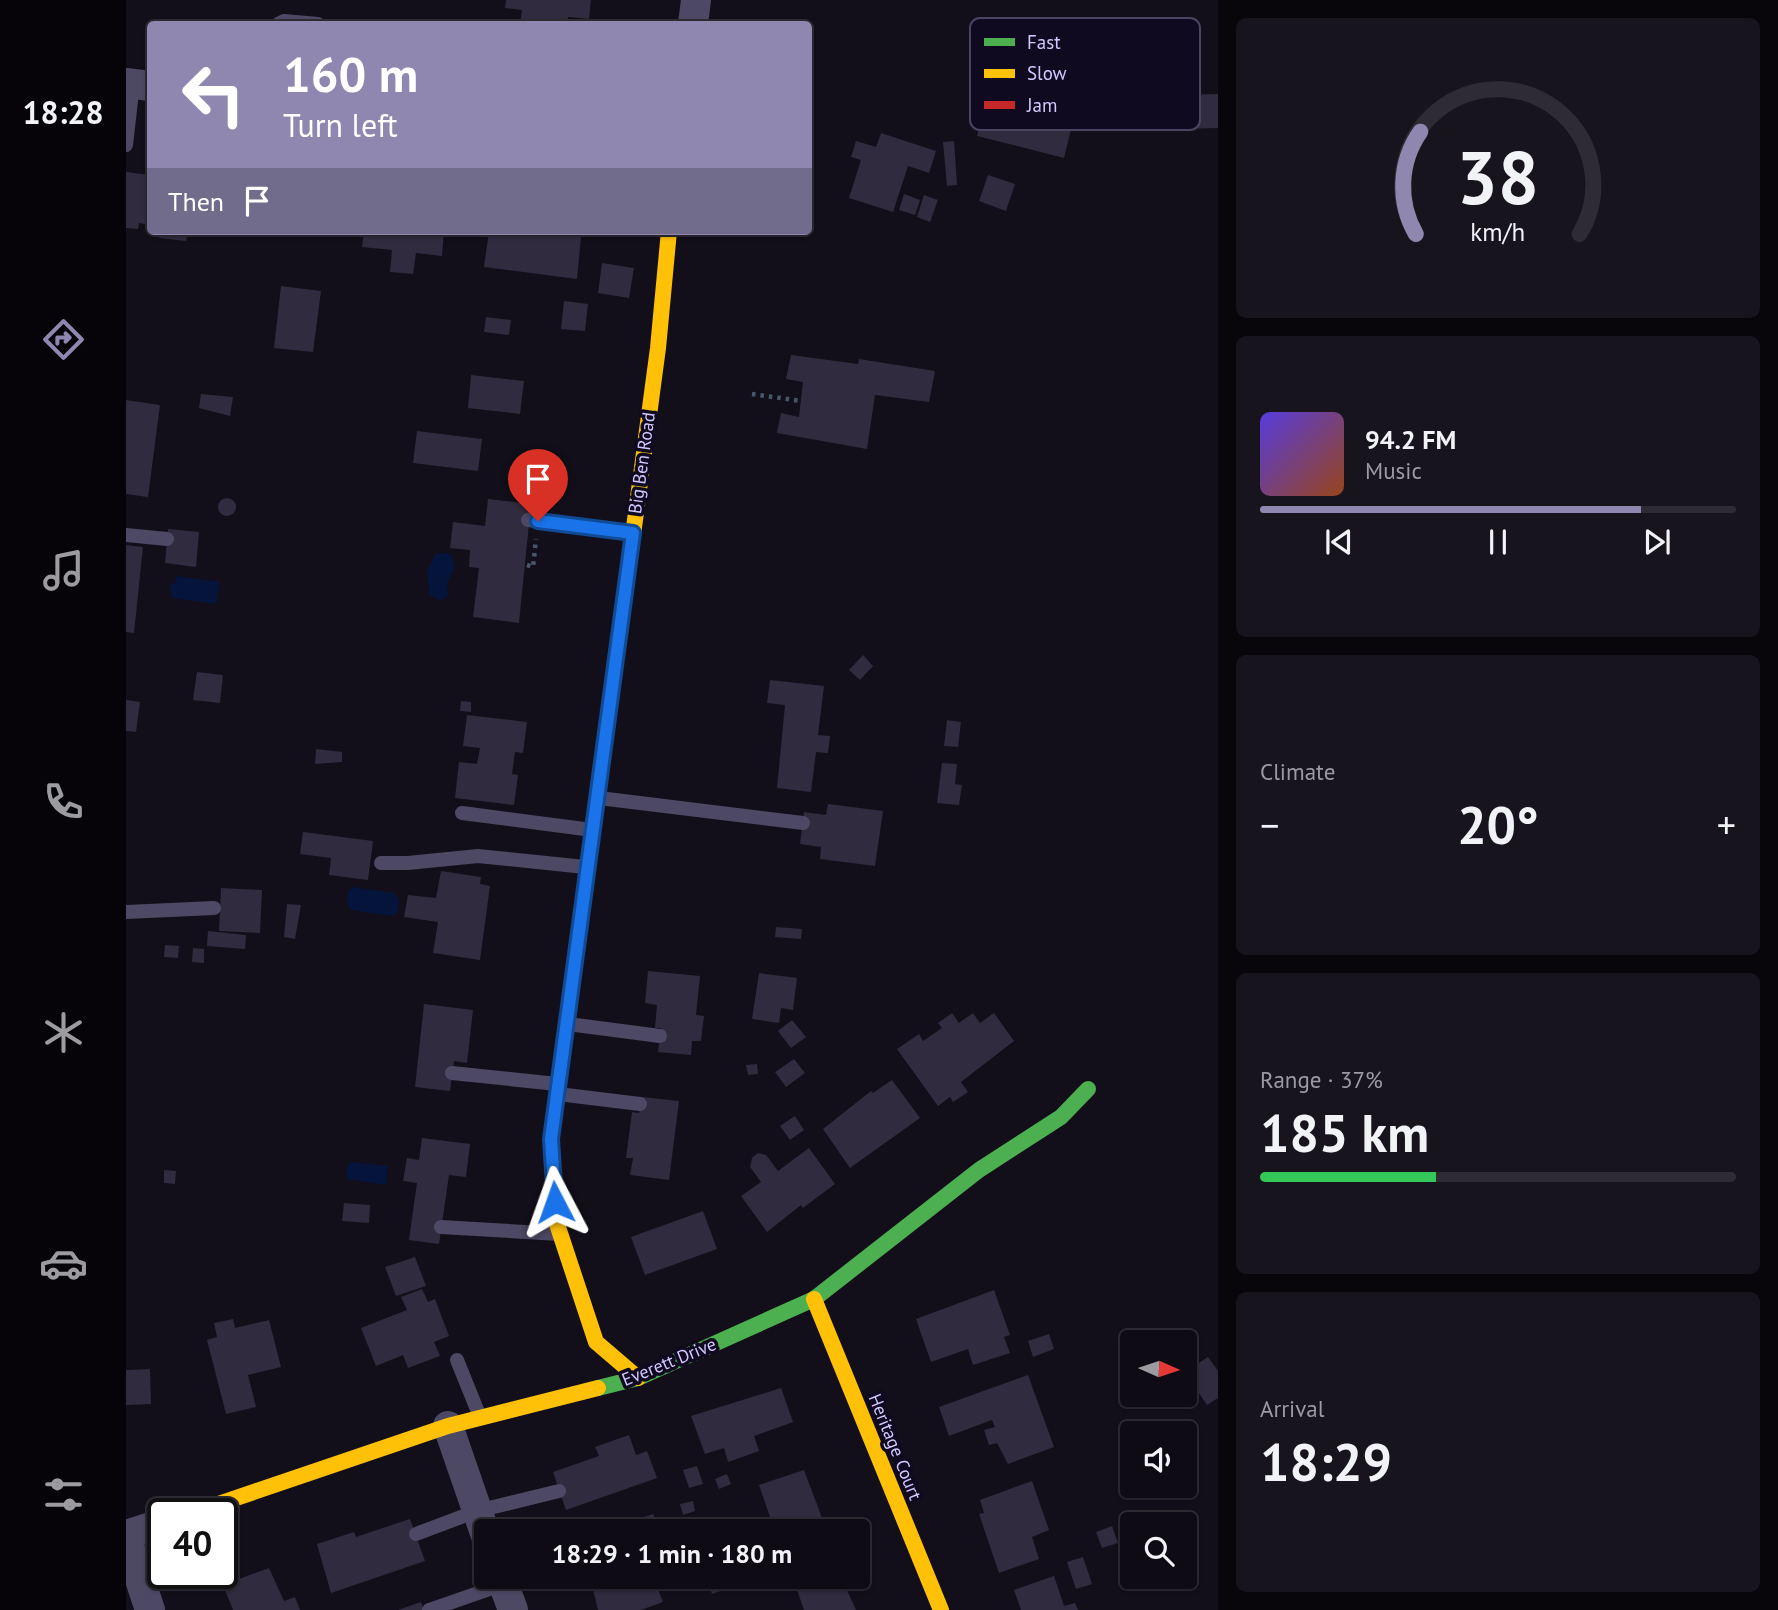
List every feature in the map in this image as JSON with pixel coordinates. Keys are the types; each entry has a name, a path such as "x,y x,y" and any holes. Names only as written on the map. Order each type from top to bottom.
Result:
{"street":[{"path":"693,21 696,0"},
{"name":"Big Ben Road","path":"638,1378 596,1342 560,1234 551,1139 658,348 669,235"},
{"name":"Everett Drive","path":"236,1498 448,1426 638,1378 814,1299 979,1170 1061,1117 1088,1089"},
{"name":"Heritage Court","path":"814,1299 941,1610"},
{"path":"448,1426 480,1519"},
{"path":"147,1529 126,1536 150,1610"}],"lane":[{"path":"126,145 136,84"},
{"path":"533,521 633,533"},
{"path":"126,535 167,539"},
{"path":"597,798 803,823"},
{"path":"462,813 593,830"},
{"path":"381,863 478,856 587,867"},
{"path":"459,873 464,857"},
{"path":"126,912 214,908"},
{"path":"566,1023 660,1036"},
{"path":"452,1073 640,1104"},
{"path":"441,1227 560,1234"},
{"path":"457,1360 481,1418"},
{"path":"494,1519 559,1491"},
{"path":"416,1534 474,1525"},
{"path":"429,1610 506,1590"}],"path":[{"path":"752,394 801,401"},
{"path":"527,565 533,566 533,521"}],"water":[{"path":"447,553 452,556 455,568 447,583 448,596 440,601 429,594 427,572 435,554"},
{"path":"176,576 220,582 216,604 172,598 169,586 175,583"},
{"path":"353,887 394,893 399,899 398,912 392,916 351,910 347,904 348,892"},
{"path":"350,1162 388,1166 386,1185 347,1179 346,1170"}],"building":[{"path":"506,0 591,0 589,19 568,17 567,21 520,21 522,10 505,8"},
{"path":"1200,94 1218,94 1218,128 1200,128"},
{"path":"979,130 1071,130 1064,158 977,136"},
{"path":"881,133 936,151 929,173 908,166 893,212 849,198 861,160 851,157 856,141 876,147"},
{"path":"954,141 957,185 947,186 943,142"},
{"path":"126,172 147,175 147,224 139,223 138,229 126,228"},
{"path":"988,175 1015,184 1006,211 979,201"},
{"path":"904,194 920,200 915,215 899,210"},
{"path":"924,195 938,200 930,222 917,217"},
{"path":"159,235 187,235 186,241 159,238"},
{"path":"364,235 444,235 442,256 416,253 413,274 390,272 392,250 362,247"},
{"path":"488,235 581,237 577,279 484,267"},
{"path":"602,263 634,268 629,298 598,293"},
{"path":"281,286 321,291 313,352 274,348"},
{"path":"564,301 588,304 585,331 561,329"},
{"path":"486,317 511,320 509,335 484,332"},
{"path":"791,355 858,364 859,359 935,371 929,402 875,395 867,449 777,433 781,413 799,417 803,382 786,379"},
{"path":"471,375 524,381 520,414 468,408"},
{"path":"201,394 233,397 230,416 199,408"},
{"path":"126,400 160,405 148,497 126,494"},
{"path":"417,431 482,439 478,471 413,463"},
{"path":"227,498 235,503 236,507 231,515 227,516 219,511 218,507 223,499"},
{"path":"488,499 531,504 519,623 473,617 479,568 469,567 470,550 450,548 453,522 485,526"},
{"path":"168,529 199,532 196,567 165,563"},
{"path":"126,545 143,547 134,633 126,632"},
{"path":"863,655 873,666 860,680 849,670"},
{"path":"197,672 223,675 220,703 193,700"},
{"path":"770,680 824,686 818,735 830,736 828,753 816,752 811,792 777,788 785,705 767,703"},
{"path":"126,700 140,702 136,732 126,731"},
{"path":"461,701 471,702 471,712 460,711"},
{"path":"467,715 527,722 523,753 515,752 512,774 518,775 514,805 455,798 459,762 477,764 480,748 463,746"},
{"path":"947,720 961,722 958,747 944,746"},
{"path":"316,749 342,752 342,762 315,764"},
{"path":"942,763 957,764 955,784 962,785 959,805 937,803"},
{"path":"828,804 883,811 875,866 820,859 821,847 800,844 804,812 826,815"},
{"path":"303,832 373,841 368,880 329,875 331,858 300,854"},
{"path":"441,871 481,877 480,884 490,886 480,960 433,953 438,922 404,917 408,895 436,898"},
{"path":"221,888 262,890 260,933 219,931"},
{"path":"287,904 301,905 295,939 284,937"},
{"path":"776,927 802,929 801,939 775,937"},
{"path":"208,931 246,935 245,949 207,946"},
{"path":"165,945 179,946 178,958 164,957"},
{"path":"193,948 204,949 204,963 192,962"},
{"path":"648,971 700,976 696,1015 704,1016 701,1041 692,1041 691,1055 658,1052 661,1028 655,1028 657,1005 645,1003"},
{"path":"759,973 797,978 793,1010 781,1008 779,1023 752,1019"},
{"path":"424,1004 473,1010 467,1063 454,1061 450,1091 415,1087"},
{"path":"952,1013 959,1023 973,1013 980,1023 994,1013 1014,1041 961,1082 968,1092 953,1102 950,1097 938,1106 897,1049 919,1034 923,1041 942,1028 938,1023"},
{"path":"792,1020 806,1037 791,1048 778,1031"},
{"path":"794,1059 805,1073 786,1087 775,1072"},
{"path":"757,1064 758,1074 748,1075 746,1065"},
{"path":"892,1080 920,1118 850,1168 823,1129 871,1091 873,1093"},
{"path":"642,1097 679,1101 669,1180 630,1175 633,1158 626,1158 632,1112 639,1113"},
{"path":"795,1116 804,1130 790,1140 780,1126"},
{"path":"422,1138 470,1144 466,1177 449,1175 439,1244 409,1240 417,1183 403,1181 407,1158 419,1160"},
{"path":"809,1148 835,1184 803,1208 801,1205 767,1232 741,1196 761,1182 750,1167 752,1158 758,1153 766,1155 778,1171"},
{"path":"164,1170 176,1171 175,1184 164,1183"},
{"path":"344,1203 370,1205 369,1223 342,1221"},
{"path":"703,1211 717,1249 645,1275 631,1237"},
{"path":"415,1257 426,1286 396,1296 385,1267"},
{"path":"422,1289 428,1302 435,1299 449,1336 434,1342 440,1356 408,1368 403,1355 376,1366 361,1328 407,1310 401,1297"},
{"path":"994,1290 1010,1335 1004,1337 1010,1353 973,1365 968,1349 931,1362 916,1319"},
{"path":"233,1319 235,1328 269,1320 281,1367 248,1375 256,1407 226,1414 207,1340 217,1337 214,1323"},
{"path":"1049,1334 1054,1349 1033,1357 1028,1341"},
{"path":"1208,1357 1218,1371 1218,1398 1207,1405 1197,1390 1197,1364"},
{"path":"150,1369 151,1404 126,1405 126,1370"},
{"path":"1028,1375 1054,1447 1008,1464 997,1443 989,1445 984,1430 995,1427 992,1420 949,1436 939,1407"},
{"path":"781,1388 793,1422 754,1436 759,1451 728,1462 724,1448 705,1454 691,1416"},
{"path":"629,1435 636,1455 647,1451 657,1478 566,1510 553,1472 599,1456 595,1447"},
{"path":"697,1466 703,1484 689,1488 683,1470"},
{"path":"804,1470 822,1519 771,1519 759,1485"},
{"path":"727,1474 731,1484 719,1489 715,1479"},
{"path":"1032,1481 1049,1530 1032,1537 1039,1559 999,1573 979,1514 984,1513 980,1500"},
{"path":"693,1501 695,1511 683,1515 680,1504"},
{"path":"653,1514 655,1519 642,1519"},
{"path":"410,1519 425,1561 331,1593 317,1544 354,1532 356,1537"},
{"path":"1112,1526 1118,1543 1102,1548 1096,1532"},
{"path":"1083,1557 1092,1584 1076,1589 1067,1562"},
{"path":"269,1568 284,1601 295,1597 300,1610 233,1610 225,1589 238,1589 238,1579"},
{"path":"1054,1576 1064,1606 1075,1603 1078,1610 1021,1610 1014,1590"},
{"path":"593,1589 658,1589 663,1602 641,1610 598,1610"},
{"path":"710,1589 720,1589 721,1591 712,1594"},
{"path":"797,1589 846,1589 856,1610 804,1610"},
{"path":"421,1602 424,1610 398,1610"}],"traffic: fast":[{"path":"598,1388 638,1378 814,1299 979,1170 1061,1117 1088,1089"}],"traffic: slow":[{"path":"624,602 658,348 669,235"},
{"path":"584,896 551,1139 557,1224 596,1342 638,1378"},
{"path":"814,1299 941,1610"},
{"path":"236,1498 448,1426 598,1388"}],"traffic: jam":[{"path":"584,896 624,602"}],"route":[{"path":"538,521 633,533 551,1139 555,1202"}]}
